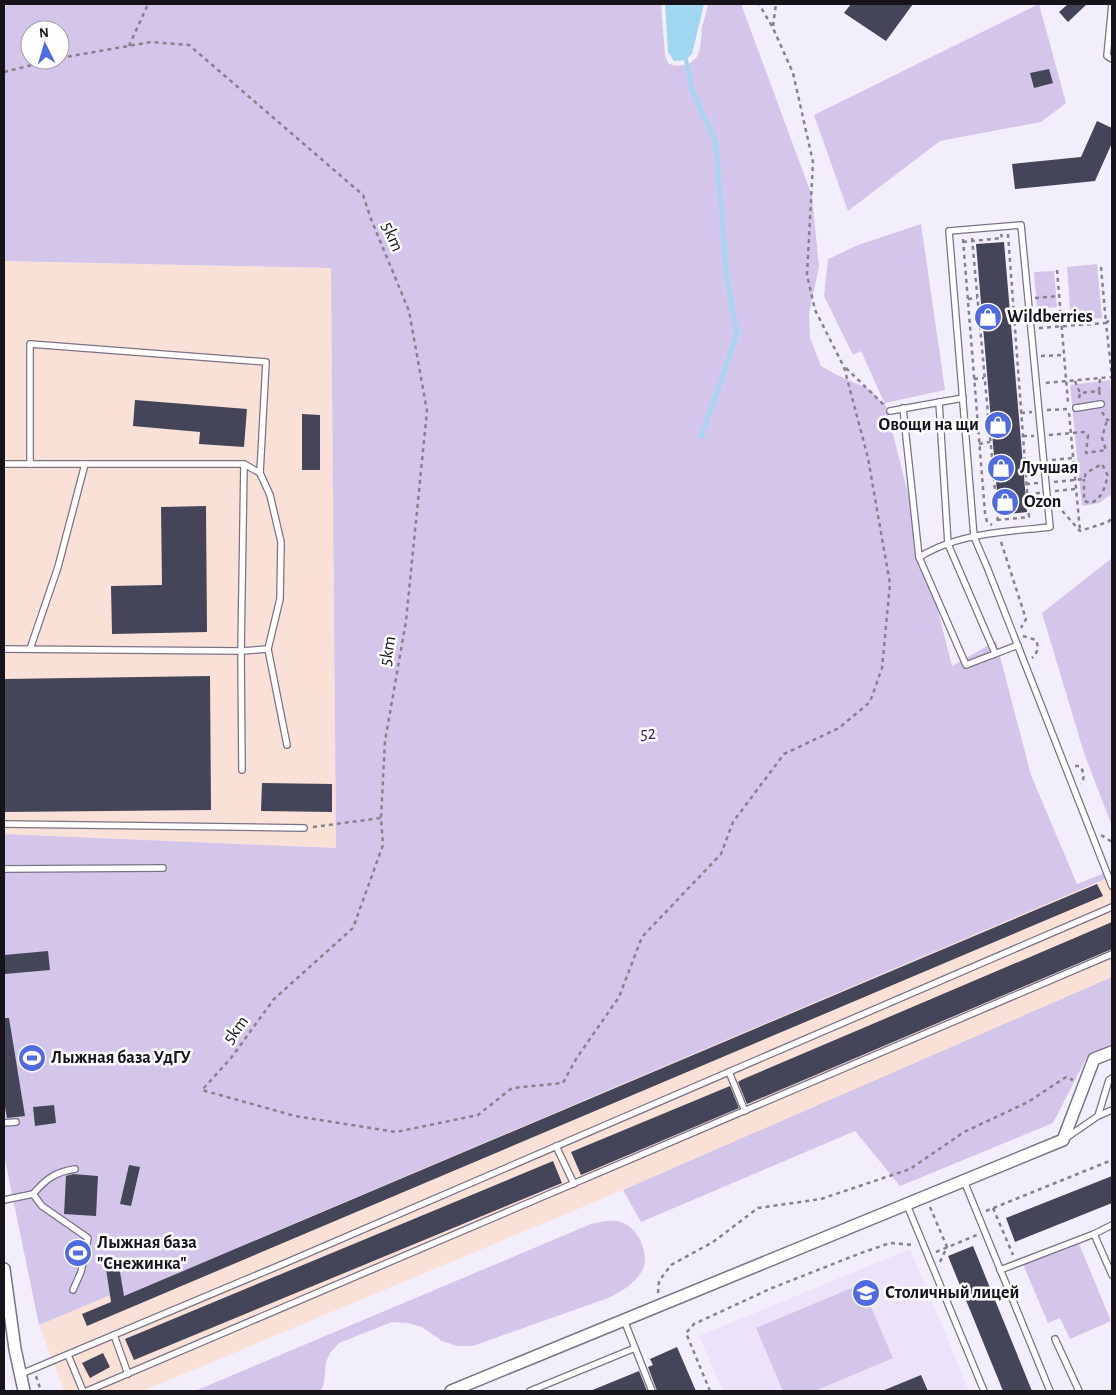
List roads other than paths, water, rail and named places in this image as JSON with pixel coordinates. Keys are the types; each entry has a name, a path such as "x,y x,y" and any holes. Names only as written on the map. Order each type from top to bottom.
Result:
{"street":[{"path":"454,1391 1063,1140 1094,1059 1112,1052"},
{"path":"4,1269 24,1391"}],"lane":[{"path":"1112,4 1107,56 1112,59"},
{"path":"919,557 948,544 974,537 998,532 1050,527 1021,225 971,232 949,231 974,537 1020,644 1112,886"},
{"path":"30,464 30,344 266,362 260,473 270,495 281,542 280,599 268,649 287,745"},
{"path":"890,411 963,398"},
{"path":"939,402 948,544 995,652"},
{"path":"1076,408 1101,404"},
{"path":"903,408 919,557 966,665 995,652 1020,644"},
{"path":"4,464 244,464 260,473"},
{"path":"30,650 58,567 85,464"},
{"path":"242,770 241,652 244,464"},
{"path":"4,649 241,652 268,649"},
{"path":"4,824 304,828"},
{"path":"4,869 163,868"},
{"path":"21,1374 1112,908"},
{"path":"87,1391 1112,954"},
{"path":"729,1072 745,1111"},
{"path":"1098,1116 1109,1080 1112,1078"},
{"path":"1063,1140 1098,1116 1112,1110"},
{"path":"4,1123 16,1122"},
{"path":"556,1146 574,1184"},
{"path":"4,1200 33,1194 45,1180 62,1171 75,1169"},
{"path":"964,1181 1050,1391"},
{"path":"33,1194 42,1206 88,1238 82,1272 73,1290"},
{"path":"907,1205 984,1391"},
{"path":"1000,1270 1094,1234 1112,1225"},
{"path":"1094,1234 1112,1275"},
{"path":"624,1320 652,1391"},
{"path":"114,1335 128,1374"},
{"path":"1055,1339 1079,1391"},
{"path":"530,1391 635,1348"},
{"path":"68,1354 83,1391"}],"water":[{"path":"665,4 704,4 692,54 686,60 674,61 668,52"}],"waterway":[{"path":"686,60 692,90 716,143 726,271 737,334 701,437"}],"place":[{"name":"Wildberries","path":"988,317"},
{"name":"Овощи на щи","path":"998,425"},
{"name":"Лучшая","path":"1001,468"},
{"name":"Ozon","path":"1005,502"},
{"name":"Лыжная база УдГУ","path":"32,1058"},
{"name":"Лыжная база \"Снежинка\"","path":"78,1253"},
{"name":"Столичный лицей","path":"866,1293"}],"park label":[{"name":"52","path":"648,734"}]}
